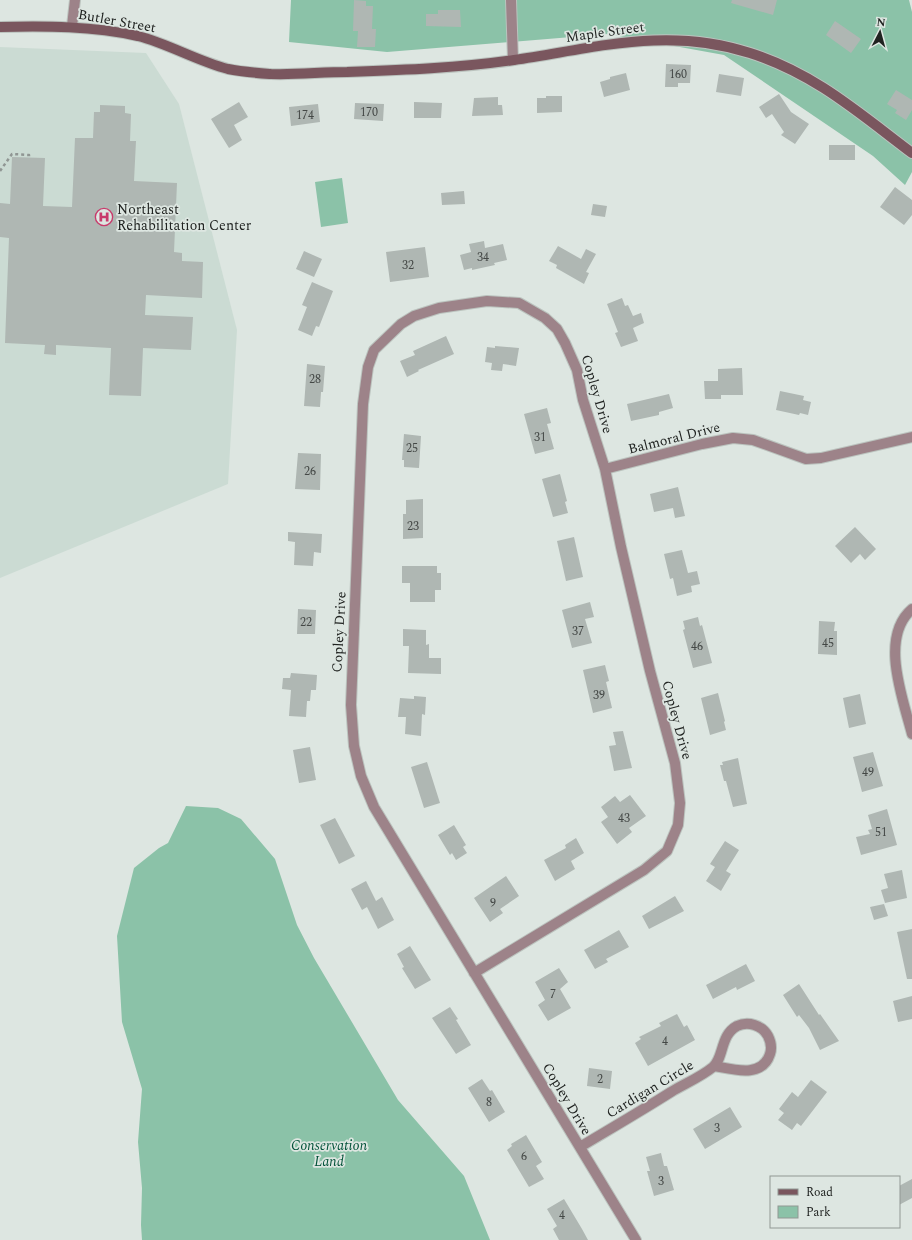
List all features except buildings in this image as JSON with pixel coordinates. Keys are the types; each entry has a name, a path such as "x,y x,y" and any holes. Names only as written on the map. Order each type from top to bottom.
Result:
{"street":[{"path":"72,26 76,0"},
{"path":"511,0 513,60"},
{"name":"Butler Street","path":"0,27 72,26 139,36 165,44 228,69 272,74"},
{"name":"Maple Street","path":"272,74 392,70 513,60 630,41 676,39 724,46 774,61 823,86 912,153"},
{"name":"Copley Drive","path":"474,973 644,870 666,851 678,825 680,803 675,763 650,670 621,547 605,469 584,400 573,357 557,329 545,318 519,303 505,301 439,308 414,316 401,324 374,350 368,367 364,404 350,705 354,746 361,776 374,807 474,973 636,1240"},
{"name":"Balmoral Drive","path":"605,469 702,444 733,438 753,440 806,459 821,458 912,437"},
{"path":"912,609 906,614 895,636 896,672 912,734"},
{"name":"Cardigan Circle","path":"580,1147 714,1066 727,1036 738,1026 748,1024 757,1026 768,1036 771,1046 769,1057 759,1068 744,1071 714,1066"}],"path":[{"path":"0,171 12,154 29,155 29,157"}],"shaded area":[{"name":"Northeast Rehabilitation Center","path":"0,47 146,53 179,104 237,330 228,484 0,578"}],"green space":[{"path":"291,0 909,0 912,12 912,172 905,185 873,156 724,55 608,34 387,52 289,42"},
{"path":"342,178 348,223 321,227 315,182"},
{"name":"Conservation Land","path":"186,806 218,808 241,819 275,859 297,925 314,958 398,1100 464,1176 490,1240 142,1240 142,1188 138,1142 142,1089 122,1022 117,936 134,868 159,848 168,843"}],"place":[{"name":"Northeast Rehabilitation Center","path":"104,217"}]}
